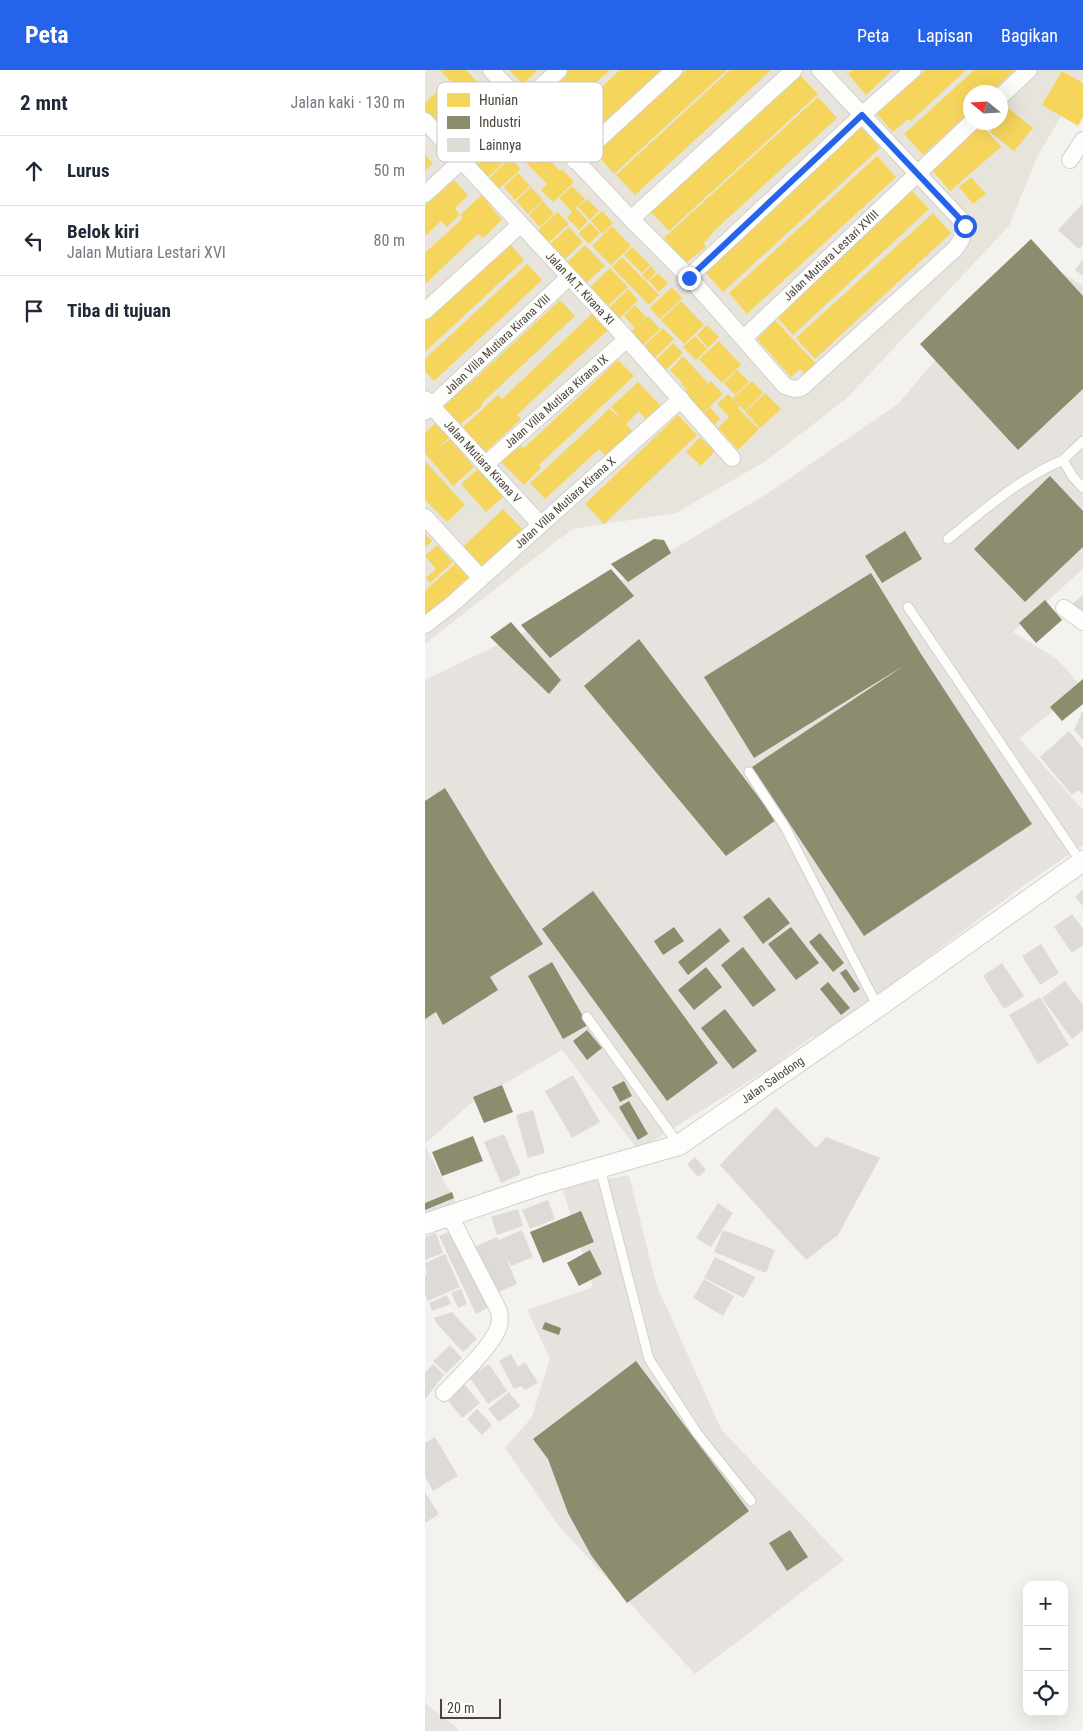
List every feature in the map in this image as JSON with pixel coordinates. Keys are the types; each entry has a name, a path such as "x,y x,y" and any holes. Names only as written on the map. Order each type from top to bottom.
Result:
{"street":[{"path":"491,70 503,82"},
{"path":"546,82 559,70"},
{"path":"603,135 674,70"},
{"path":"631,219 794,70"},
{"path":"577,162 689,278 785,386 794,389 801,388 955,249 965,226 918,173 820,70"},
{"path":"689,278 862,115 913,70"},
{"path":"1008,90 1029,70"},
{"name":"Jalan M.T. Kirana XI","path":"425,121 437,134"},
{"name":"Jalan Mutiara Lestari XVIII","path":"744,338 964,130"},
{"path":"1070,160 1083,140"},
{"path":"425,194 460,162"},
{"name":"Jalan M.T. Kirana XI","path":"462,162 627,339 732,458"},
{"path":"425,311 520,225"},
{"name":"Jalan Villa Mutiara Kirana VIII","path":"427,405 569,277"},
{"name":"Jalan Villa Mutiara Kirana IX","path":"485,464 627,339"},
{"name":"Jalan Villa Mutiara Kirana X","path":"425,626 450,606 681,399"},
{"name":"Jalan Mutiara Kirana V","path":"427,405 540,524"},
{"path":"425,517 481,578"},
{"path":"1064,608 1083,622"},
{"name":"Jalan Salodong","path":"425,1224 543,1184 679,1145 878,1007 1082,861"},
{"path":"444,1392 483,1351 495,1335 500,1319 499,1311 451,1216"}],"lane":[{"path":"948,539 1038,471 1063,460 1083,441"},
{"path":"1063,460 1073,477 1083,488"},
{"path":"908,607 1082,861"},
{"path":"749,772 785,827 878,1007"},
{"path":"587,1016 679,1145"},
{"path":"599,1167 649,1359 697,1433 751,1501"}],"shaded area":[{"path":"425,70 1083,70 1083,80 1037,157 1009,226 846,399 764,462 676,513 572,529 425,644"},
{"path":"1022,248 1083,286 1083,569 1013,632 1057,659 1083,688 1019,738 1083,810 1083,845 1023,886 839,1024 809,1039 769,1069 638,1150 562,1050 471,1103 425,1144 425,680 578,606 768,493 898,404 965,325"},
{"path":"425,1146 458,1207 425,1219"},
{"path":"629,1175 656,1284 721,1429 844,1560 695,1674 558,1525 505,1448 532,1417 550,1358 527,1310 593,1287 562,1187"},
{"path":"425,1703 456,1727 458,1731 425,1731"}],"building: Hunian":[{"path":"440,70 466,70 477,82 452,82"},
{"path":"509,70 538,70 525,82 521,82"},
{"path":"568,70 610,70 596,82 554,82"},
{"path":"620,70 661,70 603,125 603,86"},
{"path":"686,70 727,70 614,174 603,161 603,147"},
{"path":"730,70 771,70 635,195 616,175"},
{"path":"852,70 893,70 866,95 848,74"},
{"path":"925,70 966,70 911,121 908,119 893,132 874,111 891,94 895,98"},
{"path":"974,70 1015,70 999,85 963,85 963,118 923,155 904,134"},
{"path":"1062,71 1083,83 1083,117 1078,126 1042,105"},
{"path":"799,74 818,94 669,231 650,211"},
{"path":"437,92 437,123 425,110 425,103"},
{"path":"818,97 837,118 715,230 704,243 706,247 686,263 664,238"},
{"path":"1008,108 1033,128 1014,151 990,132 991,130 1008,130"},
{"path":"861,127 880,148 723,292 704,271"},
{"path":"976,130 986,130 1001,147 950,191 931,169"},
{"path":"425,154 433,164 425,171"},
{"path":"877,156 896,177 747,314 729,293"},
{"path":"477,162 504,162 487,178 475,164"},
{"path":"506,162 514,162 521,169 498,190 488,179"},
{"path":"526,162 551,162 560,171 562,169 574,182 553,202 541,190 547,184"},
{"path":"518,173 530,186 515,200 504,187"},
{"path":"971,177 986,194 973,204 959,187"},
{"path":"453,179 468,195 455,208 459,215 447,227 441,221 425,236 425,205"},
{"path":"572,186 585,199 576,208 588,221 579,230 567,218 572,212 559,198"},
{"path":"531,187 543,200 528,214 516,201"},
{"path":"910,189 929,209 793,335 774,314"},
{"path":"484,193 490,199 487,202 502,220 483,238 478,234 425,284 425,253 463,218 460,215"},
{"path":"587,199 599,211 590,220 578,207"},
{"path":"543,201 554,214 540,227 529,215"},
{"path":"602,211 613,223 602,234 591,221"},
{"path":"558,212 569,224 548,243 537,231"},
{"path":"933,213 951,233 815,359 796,338"},
{"path":"590,223 600,233 589,244 578,233"},
{"path":"612,226 631,246 611,265 592,246"},
{"path":"569,227 583,242 564,260 550,244"},
{"path":"509,243 524,260 425,352 425,321"},
{"path":"585,245 605,266 584,285 565,264"},
{"path":"632,247 650,265 642,273 624,255"},
{"path":"622,257 659,295 649,305 612,267"},
{"path":"527,264 542,280 434,381 425,371 425,359"},
{"path":"651,266 656,272 648,281 642,275"},
{"path":"610,268 628,287 606,308 588,289"},
{"path":"658,273 668,283 659,292 649,281"},
{"path":"672,287 682,298 660,319 650,308"},
{"path":"628,289 638,300 617,321 607,310"},
{"path":"560,300 575,316 481,404 482,406 457,427 435,404 459,381 466,387"},
{"path":"681,301 704,325 684,344 661,320"},
{"path":"635,305 646,317 635,328 624,316"},
{"path":"595,311 611,327 517,415 521,419 483,454 460,430 498,395 502,399"},
{"path":"648,316 660,329 642,346 630,333"},
{"path":"774,319 818,366 807,377 800,369 791,377 757,339 763,333 759,328"},
{"path":"707,325 719,337 708,348 697,335"},
{"path":"663,328 674,339 653,360 642,348"},
{"path":"695,336 707,349 696,360 683,347"},
{"path":"719,341 741,365 722,383 699,359"},
{"path":"673,343 683,353 664,372 654,362"},
{"path":"683,356 708,383 691,400 684,393 687,390 670,370"},
{"path":"618,360 634,376 539,465 541,468 524,485 501,462 520,445 524,448"},
{"path":"737,370 749,382 735,395 724,383"},
{"path":"711,381 723,394 702,414 690,401"},
{"path":"752,381 763,393 745,411 733,398"},
{"path":"638,382 661,406 646,420 639,411 626,424 633,432 606,456 599,449 545,499 530,483 609,408 622,420 611,407"},
{"path":"765,393 781,409 760,428 745,412"},
{"path":"728,394 740,406 738,408 759,429 738,450 718,428 729,417 717,404"},
{"path":"710,407 720,419 713,426 702,415"},
{"path":"678,415 697,435 604,524 585,504"},
{"path":"437,421 451,436 438,448 450,439 474,467 453,486 425,453 425,433"},
{"path":"700,437 715,451 701,466 686,452"},
{"path":"425,461 465,505 447,522 425,500"},
{"path":"479,468 504,496 486,512 461,484"},
{"path":"503,509 526,533 486,571 463,547"},
{"path":"425,533 432,541 425,548"},
{"path":"437,545 453,562 430,583 426,578 436,569 425,556"},
{"path":"457,562 472,582 430,618 425,612 425,591"}],"building: Industri":[{"path":"1031,239 1083,296 1083,389 1018,450 920,344"},
{"path":"1050,476 1083,511 1083,547 1025,602 974,549"},
{"path":"905,531 922,559 882,583 865,556"},
{"path":"654,539 664,540 671,553 628,582 611,564"},
{"path":"611,569 634,596 550,658 521,625"},
{"path":"871,573 921,654 1032,824 864,936 752,767 905,665 754,758 704,677"},
{"path":"1045,600 1062,620 1036,643 1019,623"},
{"path":"511,622 561,680 549,694 490,637"},
{"path":"639,639 776,820 726,856 584,686"},
{"path":"1083,679 1083,704 1062,721 1050,707"},
{"path":"445,788 543,944 490,977 498,990 443,1025 436,1012 425,1019 425,801"},
{"path":"593,891 718,1063 667,1101 542,929"},
{"path":"769,897 790,923 763,944 743,917"},
{"path":"674,927 684,941 663,955 654,941"},
{"path":"791,927 819,963 796,980 768,944"},
{"path":"720,928 730,941 688,975 678,962"},
{"path":"820,933 844,963 833,972 809,942"},
{"path":"743,947 776,990 753,1007 721,965"},
{"path":"552,962 588,1025 563,1039 528,976"},
{"path":"706,967 722,987 694,1010 678,990"},
{"path":"846,969 860,989 854,993 840,973"},
{"path":"828,982 850,1008 841,1015 820,989"},
{"path":"725,1009 757,1051 733,1069 701,1028"},
{"path":"587,1030 602,1048 587,1060 573,1041"},
{"path":"624,1081 632,1096 620,1102 612,1087"},
{"path":"502,1085 513,1112 484,1123 473,1097"},
{"path":"629,1101 648,1134 638,1140 619,1107"},
{"path":"473,1136 483,1161 442,1176 432,1152"},
{"path":"452,1192 454,1198 425,1210 425,1203"},
{"path":"581,1211 594,1242 543,1263 530,1232"},
{"path":"590,1250 602,1274 579,1286 567,1263"},
{"path":"545,1322 561,1328 559,1335 542,1329"},
{"path":"636,1361 749,1511 627,1603 591,1555 568,1513 548,1459 533,1439"},
{"path":"790,1530 808,1557 787,1571 769,1543"}],"building: Lainnya":[{"path":"1083,203 1083,245 1079,249 1058,230"},
{"path":"1083,259 1083,276 1075,270"},
{"path":"1083,595 1083,615 1073,603"},
{"path":"1083,710 1083,740 1074,730"},
{"path":"1069,731 1083,748 1082,794 1079,790 1072,795 1040,757"},
{"path":"1083,889 1083,906 1075,897"},
{"path":"1072,914 1083,929 1083,945 1072,953 1054,927"},
{"path":"1041,944 1059,973 1040,985 1022,956"},
{"path":"1002,963 1024,996 1004,1009 983,976"},
{"path":"1065,981 1083,1005 1083,1030 1072,1039 1042,998"},
{"path":"1040,997 1069,1045 1038,1064 1009,1015"},
{"path":"573,1075 600,1122 572,1138 545,1091"},
{"path":"776,1107 816,1148 826,1137 880,1158 838,1235 806,1260 720,1165"},
{"path":"533,1110 545,1153 528,1158 516,1115"},
{"path":"504,1134 521,1174 501,1183 484,1142"},
{"path":"695,1157 706,1170 698,1177 687,1164"},
{"path":"548,1200 555,1219 530,1229 522,1210"},
{"path":"718,1203 733,1213 711,1247 696,1238"},
{"path":"518,1209 523,1226 497,1235 491,1217"},
{"path":"455,1229 491,1306 476,1314 439,1236"},
{"path":"522,1230 533,1257 511,1266 505,1255 517,1284 492,1295 472,1248 497,1237 499,1240"},
{"path":"723,1230 775,1250 766,1273 714,1252"},
{"path":"436,1233 443,1253 425,1260 425,1237"},
{"path":"445,1254 460,1287 428,1301 425,1294 425,1275 427,1275 425,1263"},
{"path":"715,1257 755,1277 744,1298 704,1278"},
{"path":"704,1279 734,1296 723,1316 693,1298"},
{"path":"461,1289 467,1304 458,1308 451,1293"},
{"path":"447,1295 451,1304 432,1311 429,1303"},
{"path":"452,1312 477,1339 463,1352 434,1318"},
{"path":"450,1345 462,1358 446,1373 433,1361"},
{"path":"511,1354 518,1367 525,1362 538,1383 525,1390 521,1386 514,1389 499,1361"},
{"path":"433,1364 444,1375 425,1399 425,1373"},
{"path":"489,1364 507,1391 488,1404 469,1377"},
{"path":"464,1384 480,1403 462,1418 446,1398"},
{"path":"509,1392 520,1406 499,1422 488,1409"},
{"path":"477,1409 492,1425 482,1435 467,1419"},
{"path":"435,1437 458,1476 433,1491 425,1477 425,1443"},
{"path":"425,1492 439,1514 425,1523"}],"route":[{"path":"689,278 862,115 918,173 965,226"}]}
